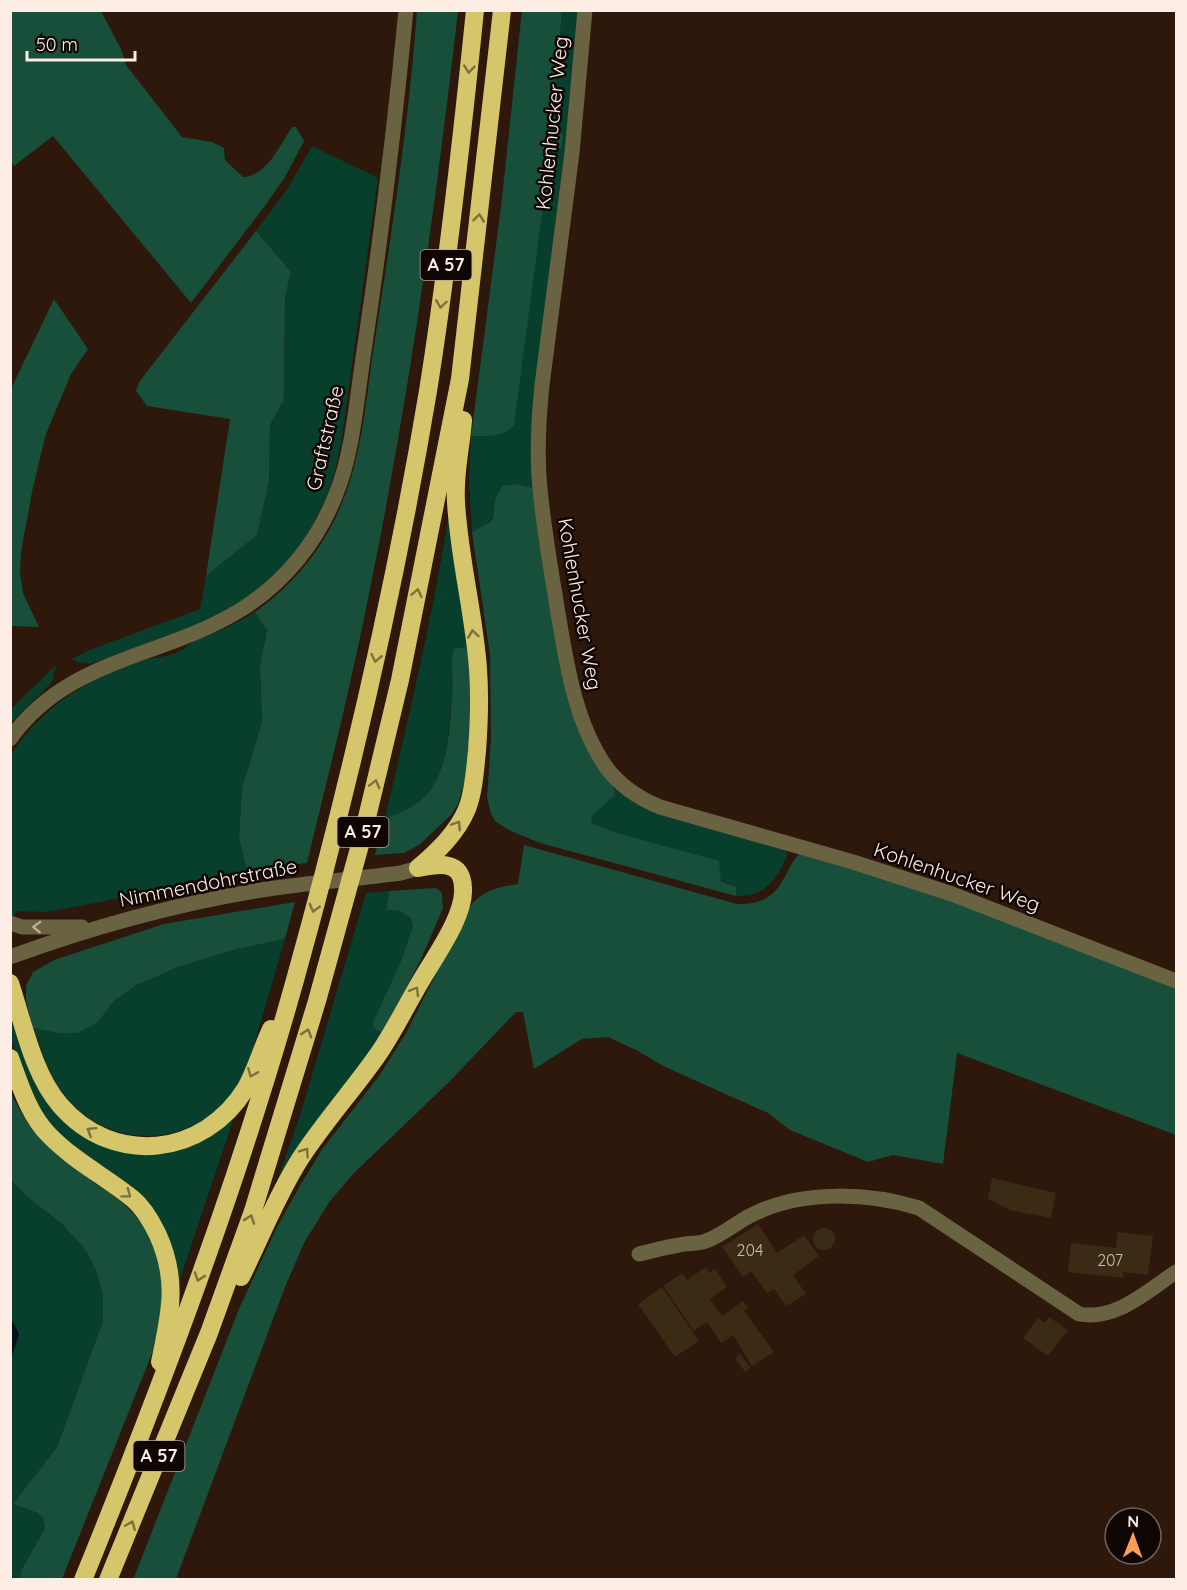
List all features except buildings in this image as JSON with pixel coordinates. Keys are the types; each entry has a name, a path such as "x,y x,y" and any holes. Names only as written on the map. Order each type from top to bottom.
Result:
{"highway":[{"name":"A 57","path":"83,1580 177,1342 243,1148 295,982 337,823 405,519 428,390 446,264 475,10"},
{"name":"A 57","path":"108,1580 209,1333 266,1167 317,1001 363,834 400,680 460,379 502,10"},
{"path":"418,868 441,848 460,822 467,808 477,754 478,668 456,500 457,465 462,432 467,318"},
{"path":"209,1333 242,1274 279,1194 318,1134 380,1050 456,918 463,899 464,888 460,875 456,870 442,864 418,868"},
{"path":"10,983 42,1078 59,1105 99,1136 123,1145 142,1147 179,1142 199,1133 221,1118 246,1088 262,1047 295,982"},
{"path":"10,1058 34,1116 49,1135 136,1201 152,1222 165,1250 171,1277 172,1296 147,1421"}],"street":[{"name":"Graftstraße","path":"10,739 40,704 72,682 120,660 209,626 254,602 292,567 313,540 326,518 342,478 360,375 382,228 406,10"},
{"name":"Kohlenhucker Weg","path":"585,10 572,153 542,385 538,435 539,474 545,535 567,667 583,719 605,764 631,792 660,807 853,862 951,894 1176,981"},
{"name":"Nimmendohrstraße","path":"10,957 106,926 179,906 261,890 392,874 418,868"},
{"path":"10,922 22,927 40,928 106,926"},
{"path":"639,1254 705,1241 755,1213 777,1204 799,1199 840,1197 881,1199 920,1208 1079,1314 1092,1317 1119,1310 1176,1272"}],"green space":[{"path":"11,10 101,11 122,51 126,65 182,137 212,142 224,148 225,160 243,177 252,175 266,165 292,127 296,127 304,141 285,177 191,303 53,136 14,166 11,161"},
{"path":"522,10 562,11 553,117 563,136 561,148 555,147 550,154 514,425 500,434 471,436 501,207"},
{"path":"417,11 458,11 420,300 397,445 370,589 307,863 247,871 239,838 242,788 262,722 260,666 267,630 255,612 281,591 315,553 340,508 354,468 363,425 399,175"},
{"path":"562,11 579,11 533,488 517,484 495,499 490,520 472,532 469,479 471,436 496,435 550,154 563,136 553,118"},
{"path":"312,146 378,178 341,444 333,479 324,502 314,523 286,562 270,579 231,608 165,637 90,664 78,662 72,659 87,651 200,609 206,576 257,535 269,481 270,425 284,400 285,297 291,272 256,231 288,188"},
{"path":"256,231 291,272 285,297 284,400 270,425 269,481 257,535 206,576 230,419 147,406 136,391 139,382"},
{"path":"54,299 88,349 71,374 46,434 21,552 20,573 23,593 39,627 11,626 11,389"},
{"path":"517,484 533,488 561,668 613,784 615,795 592,816 591,823 617,833 719,861 721,881 736,887 736,896 540,843 511,831 496,822 491,814 487,797 491,739 490,655 472,532 490,522 493,517 495,499 502,486"},
{"path":"450,507 469,655 452,659 449,729 442,765 436,780 428,793 419,801 385,819 429,624"},
{"path":"255,612 267,629 260,666 262,722 242,788 239,838 247,871 45,912 18,911 13,917 11,916 11,754 24,737 51,709 82,687 138,662 180,651 196,640 228,627"},
{"path":"465,647 469,655 471,711 467,772 458,804 452,814 419,845 404,853 375,855 384,819 408,809 424,797 435,783 444,758 449,730 454,649"},
{"path":"56,665 52,682 11,723 11,709"},
{"path":"613,784 786,850 787,856 769,885 746,896 736,896 736,887 591,823 591,816 615,795"},
{"path":"524,845 737,904 763,900 775,892 793,861 800,854 901,883 963,905 1176,988 1176,1135 957,1053 943,1164 893,1155 868,1162 790,1130 768,1113 663,1066 608,1037 582,1039 534,1069 523,1012 516,1012 449,1082 353,1174 330,1201 304,1243 285,1287 176,1579 133,1580 239,1309 277,1227 323,1148 379,1076 406,1033 471,905 492,890 518,884"},
{"path":"434,888 442,893 443,908 421,959 384,1033 375,1029 373,1023 402,959 413,926 411,918 400,911 386,910 389,891"},
{"path":"389,891 386,910 400,911 412,918 414,926 402,959 384,1033 275,1188 302,1109 366,893"},
{"path":"295,902 285,939 237,949 178,967 137,985 114,1001 97,1023 77,1033 59,1033 33,1028 26,1001 26,986 33,972 54,960 164,924"},
{"path":"285,939 247,1069 228,1099 207,1118 187,1128 166,1134 144,1136 122,1133 102,1126 83,1114 60,1090 46,1064 33,1028 59,1033 97,1023 114,1001 137,985 178,967 237,949"},
{"path":"10,1003 38,1080 126,1150 236,1112 179,1282 172,1248 65,1143 40,1115 24,1083 11,1038"},
{"path":"10,1090 26,1120 57,1154 120,1200 132,1212 153,1243 161,1278 162,1297 153,1351 62,1579 21,1579 21,1571 45,1528 43,1518 38,1513 13,1504 57,1447 103,1321 103,1296 95,1268 84,1248 61,1223 26,1196 11,1180"},
{"path":"11,1180 26,1196 61,1223 84,1248 95,1268 103,1296 103,1321 57,1447 13,1504 38,1513 43,1518 45,1528 21,1571 21,1579 10,1579 10,1359 19,1334 11,1319"}],"water":[{"path":"10,1319 19,1334 11,1359"}]}
